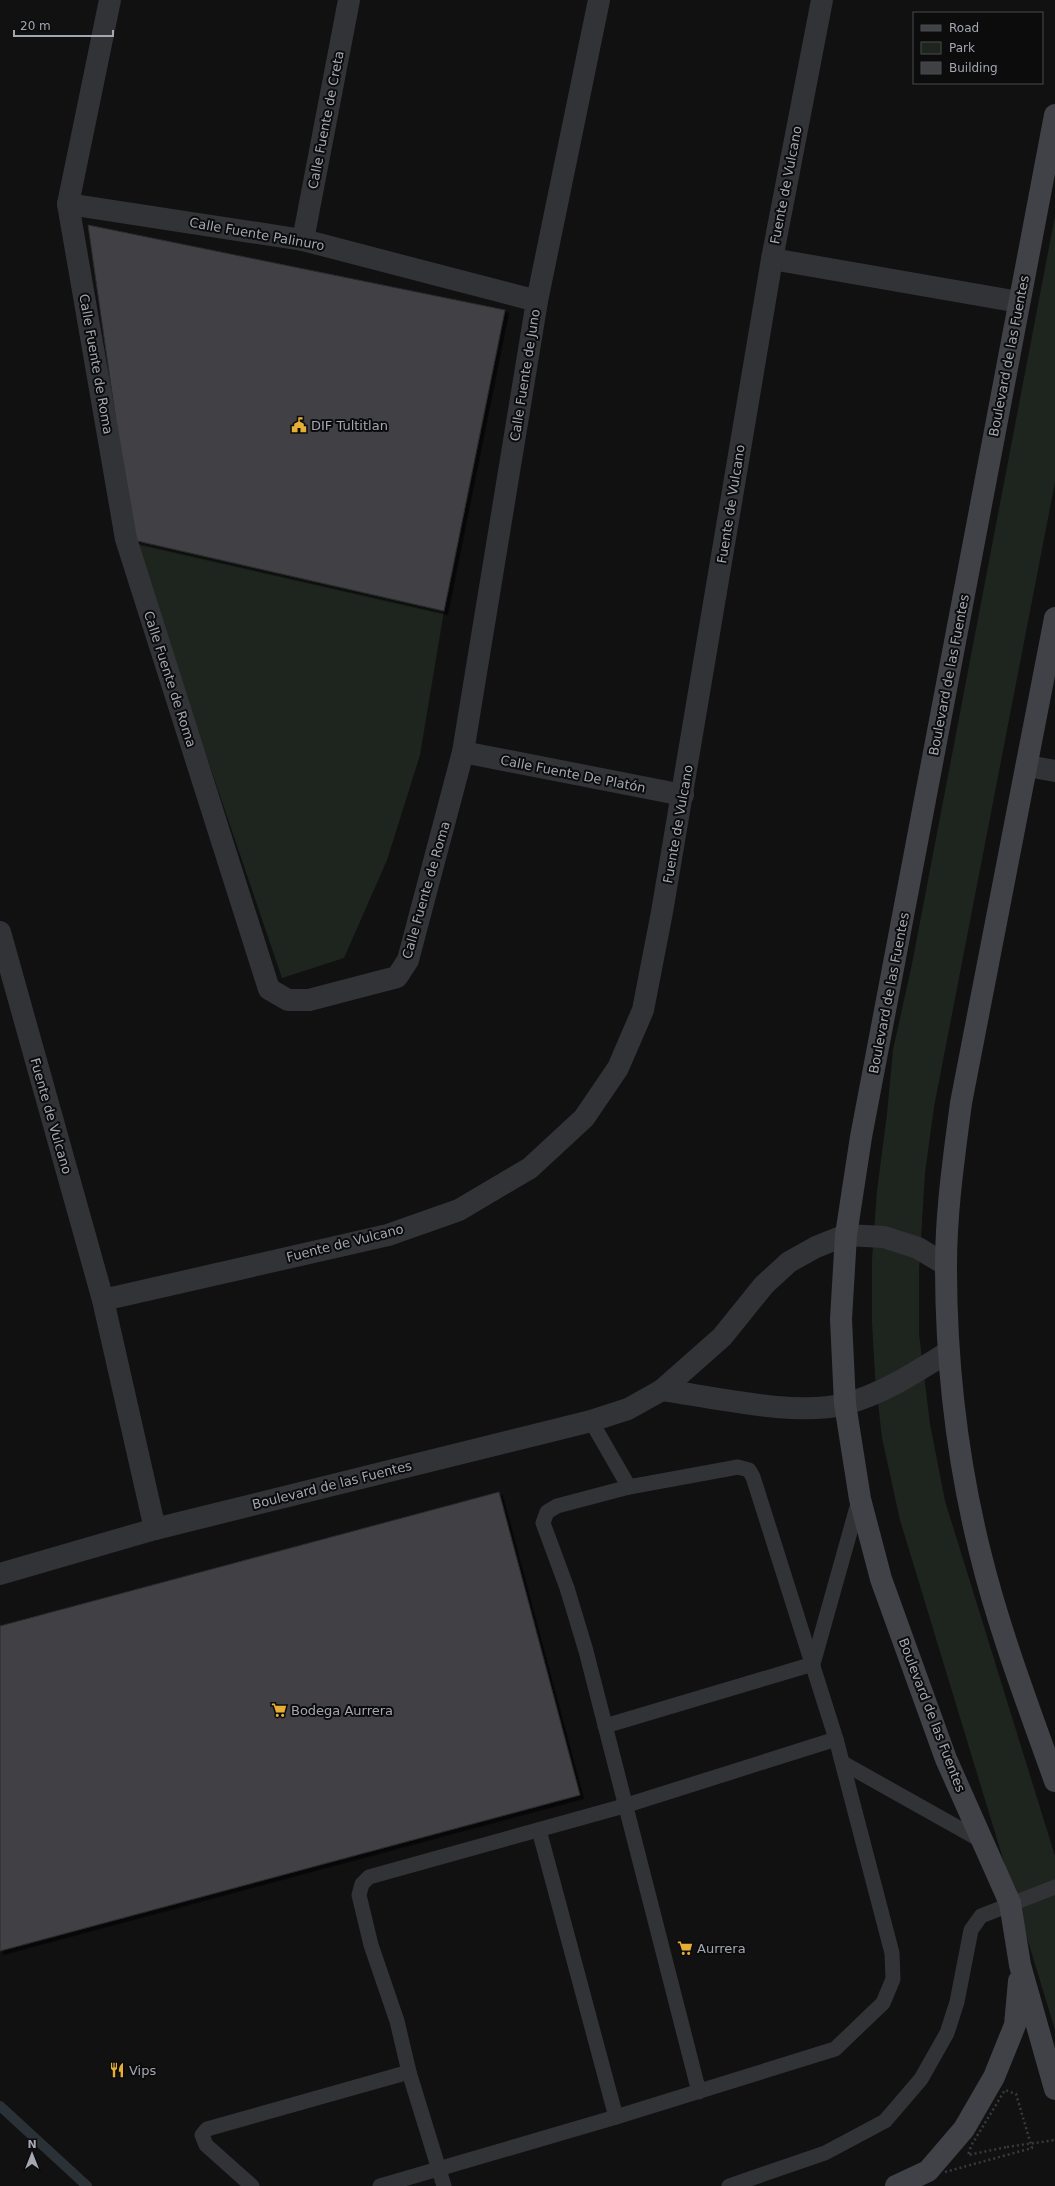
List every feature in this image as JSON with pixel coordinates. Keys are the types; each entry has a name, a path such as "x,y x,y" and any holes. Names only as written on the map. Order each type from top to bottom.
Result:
{"street":[{"name":"Calle Fuente de Roma","path":"110,0 68,204 126,539 269,989 288,1000 309,1000 397,977 408,960 463,752"},
{"name":"Calle Fuente de Creta","path":"303,240 349,0"},
{"name":"Calle Fuente de Juno","path":"463,752 537,301 599,0"},
{"name":"Fuente de Vulcano","path":"103,1300 388,1235 459,1210 530,1168 584,1118 618,1068 643,1010 683,795 772,259 822,0"},
{"name":"Boulevard de las Fuentes","path":"1055,115 861,1137 846,1235 841,1319 845,1404 860,1499 881,1579 946,1759 1010,1903 1020,1965 1055,2089"},
{"name":"Calle Fuente Palinuro","path":"68,204 303,240 537,301"},
{"path":"772,259 1019,302"},
{"path":"1055,618 961,1103 952,1173 946,1265 948,1352 960,1458 980,1553 1016,1672 1055,1781"},
{"name":"Calle Fuente De Platón","path":"463,752 683,795"},
{"path":"1027,766 1055,771"},
{"name":"Fuente de Vulcano","path":"0,932 103,1300 155,1529"},
{"name":"Boulevard de las Fuentes","path":"0,1574 155,1529 591,1421 628,1409 662,1390 722,1337 764,1285 789,1262 816,1247 846,1235 884,1237 918,1248 946,1265"},
{"path":"662,1390 800,1409 845,1404 899,1382 948,1352"},
{"path":"1016,1672 1055,1740"},
{"path":"896,2186 928,2171 964,2129 994,2077 1015,2025 1020,1965"}],"lane":[{"path":"591,1421 629,1487"},
{"path":"380,2186 440,2170 699,2092 835,2049 883,2003 890,1990 893,1979 892,1953 843,1762 753,1477 749,1470 738,1467 629,1487 558,1506 547,1512 544,1523 567,1588 587,1657 624,1806 699,2092"},
{"path":"813,1664 860,1499"},
{"path":"605,1726 813,1664"},
{"path":"444,2186 409,2072 397,2021 364,1916 359,1895 362,1884 369,1877 624,1806 836,1739"},
{"path":"843,1762 982,1842"},
{"path":"539,1830 616,2117"},
{"path":"729,2186 825,2153 885,2121 921,2080 947,2033 957,2002 971,1930 982,1916 1010,1903 1055,1887"},
{"path":"252,2186 206,2145 202,2135 207,2129 409,2072"}],"path":[{"path":"945,2172 1032,2148 1016,2094 1005,2090 970,2146 968,2155 1007,2148 1055,2140"}],"green space":[{"path":"1055,216 1055,482 934,1107 925,1173 919,1270 919,1334 930,1424 945,1501 1055,1856 1055,2030 900,1520 882,1438 875,1376 872,1322 872,1260 877,1191 887,1114 893,1050 912,964"},
{"path":"133,540 444,611 420,755 387,860 344,958 282,978"}],"building":[{"name":"DIF Tultitlan","path":"88,225 505,310 444,611 133,540"},
{"name":"Bodega Aurrera","path":"499,1492 580,1795 0,1951 0,1626"}],"waterway":[{"path":"0,2106 87,2186"}],"place":[{"name":"DIF Tultitlan","path":"299,425"},
{"name":"Bodega Aurrera","path":"279,1710"},
{"name":"Aurrera","path":"685,1948"},
{"name":"Vips","path":"117,2070"}]}
